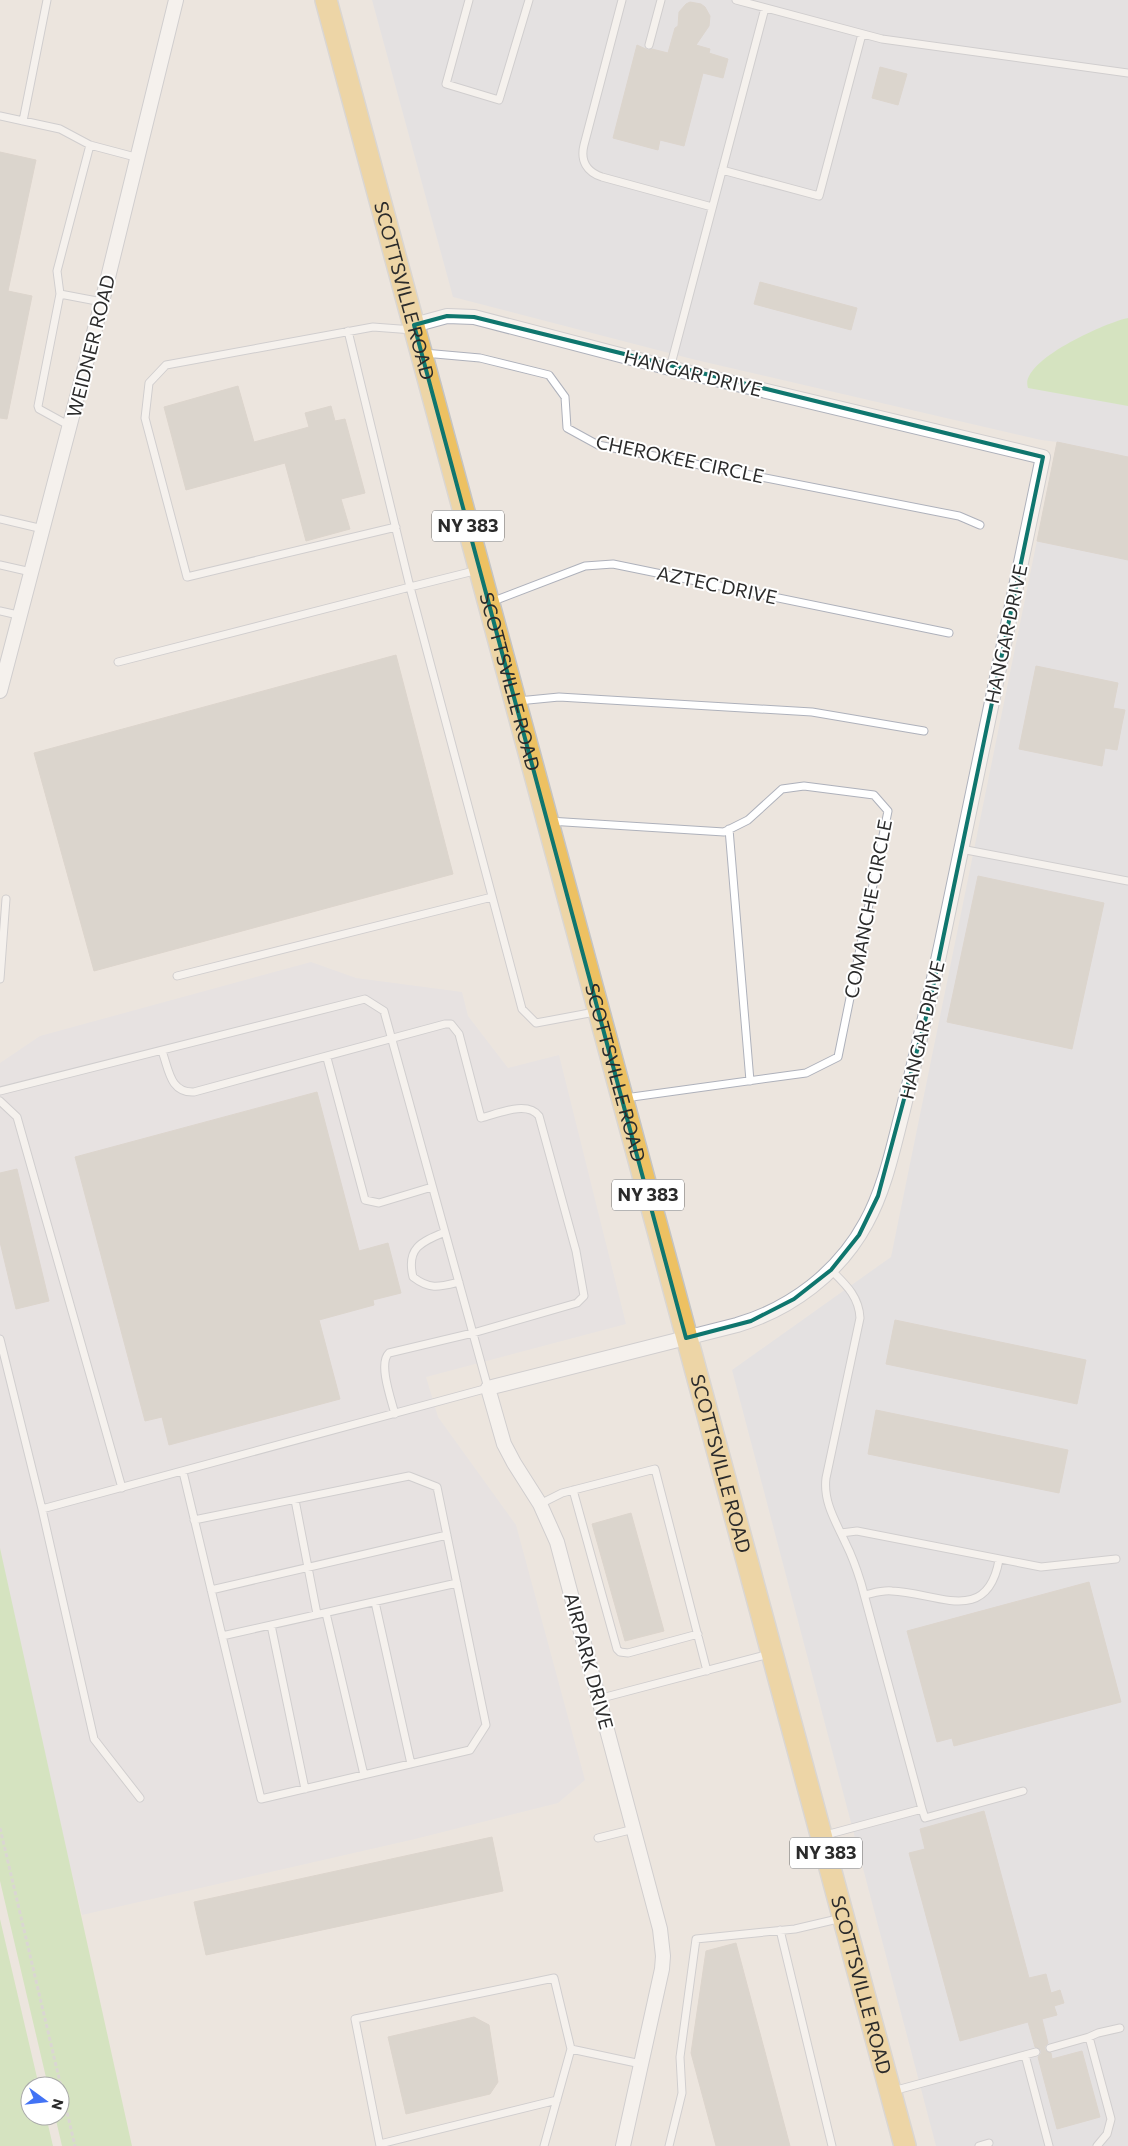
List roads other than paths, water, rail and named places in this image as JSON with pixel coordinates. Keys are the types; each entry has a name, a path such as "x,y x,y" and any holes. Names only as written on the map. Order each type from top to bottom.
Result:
{"main road":[{"name":"SCOTTSVILLE ROAD","path":"326,0 905,2146"}],"street":[{"name":"WEIDNER ROAD","path":"0,691 3,667 43,529 139,158 176,0"},
{"name":"HANGAR DRIVE","path":"415,327 447,316 474,317 670,368 1042,457 929,1006 884,1178 873,1210 850,1248 831,1270 794,1299 765,1316 686,1338"},
{"path":"488,1388 686,1338"},
{"name":"AIRPARK DRIVE","path":"488,1388 508,1453 540,1504 561,1555 657,1914 663,1956 623,2146"}],"lane":[{"path":"23,121 47,0"},
{"path":"469,0 446,84 500,100 529,0"},
{"path":"622,0 584,145 584,163 589,170 602,177 712,207"},
{"path":"649,45 661,0"},
{"path":"736,0 862,34 931,46 1128,73"},
{"path":"670,368 765,8"},
{"path":"722,170 819,196 862,34"},
{"path":"0,116 60,128 90,145 139,158"},
{"path":"70,426 39,409 38,406 60,294 57,271 90,145"},
{"path":"60,294 102,302"},
{"path":"396,527 187,577 145,418 149,383 166,365 373,327 415,327"},
{"path":"348,331 410,587 522,1009 536,1023 598,1011"},
{"name":"CHEROKEE CIRCLE","path":"421,352 480,358 549,375 565,398 567,428 598,444 959,516 980,525"},
{"path":"0,519 43,529"},
{"name":"AZTEC DRIVE","path":"489,603 585,566 613,564 949,633"},
{"path":"0,565 31,572"},
{"path":"118,662 480,569"},
{"path":"0,611 18,615"},
{"path":"515,702 559,697 812,712 924,731"},
{"name":"COMANCHE CIRCLE","path":"547,821 724,832 748,820 782,789 804,786 874,795 888,811 838,1058 806,1073 622,1099"},
{"path":"729,829 750,1081"},
{"path":"962,849 1128,881"},
{"path":"177,976 421,913 492,897"},
{"path":"0,979 6,899"},
{"path":"0,1090 365,999 384,1011 488,1388 42,1510"},
{"path":"162,1050 174,1084 184,1093 327,1058 445,1024 451,1024 459,1034 481,1118 528,1108 534,1110 539,1116 576,1251 584,1296 577,1303 472,1333 389,1353 385,1356 384,1365 395,1414"},
{"path":"327,1058 366,1200 379,1203 432,1187"},
{"path":"0,1101 17,1116 122,1488"},
{"path":"445,1232 424,1240 414,1250 410,1264 413,1277 423,1285 439,1287 459,1282"},
{"path":"831,1270 857,1300 860,1318 825,1485 829,1508 851,1555 865,1595 925,1818 1023,1791"},
{"path":"0,1339 42,1510 94,1739 140,1798"},
{"path":"540,1504 554,1496 573,1490 655,1469 707,1671"},
{"path":"183,1472 194,1520 261,1799 470,1750 486,1725 437,1487 409,1476 194,1520"},
{"path":"573,1490 617,1649 620,1652 628,1653 698,1634"},
{"path":"295,1500 317,1614"},
{"path":"840,1533 857,1532 998,1560 1049,1568 1116,1559"},
{"path":"211,1590 447,1534"},
{"path":"865,1595 889,1590 952,1601 968,1600 978,1596 990,1587 994,1579 998,1560"},
{"path":"222,1636 457,1583"},
{"path":"375,1602 411,1764"},
{"path":"326,1613 364,1775"},
{"path":"271,1625 306,1788"},
{"path":"598,1699 772,1654"},
{"path":"822,1836 922,1809"},
{"path":"598,1838 634,1828"},
{"path":"669,2146 682,2093 680,2057 696,1938 795,1929 844,1918"},
{"path":"780,1930 832,2146"},
{"path":"544,2146 557,2100 571,2049 554,1978 355,2019 380,2145 557,2100"},
{"path":"1050,2048 1120,2028"},
{"path":"1089,2037 1111,2119 1107,2134 1097,2146"},
{"path":"571,2049 641,2064"},
{"path":"890,2092 1036,2052"},
{"path":"1025,2055 1049,2146"},
{"path":"979,2146 989,2143"}]}
